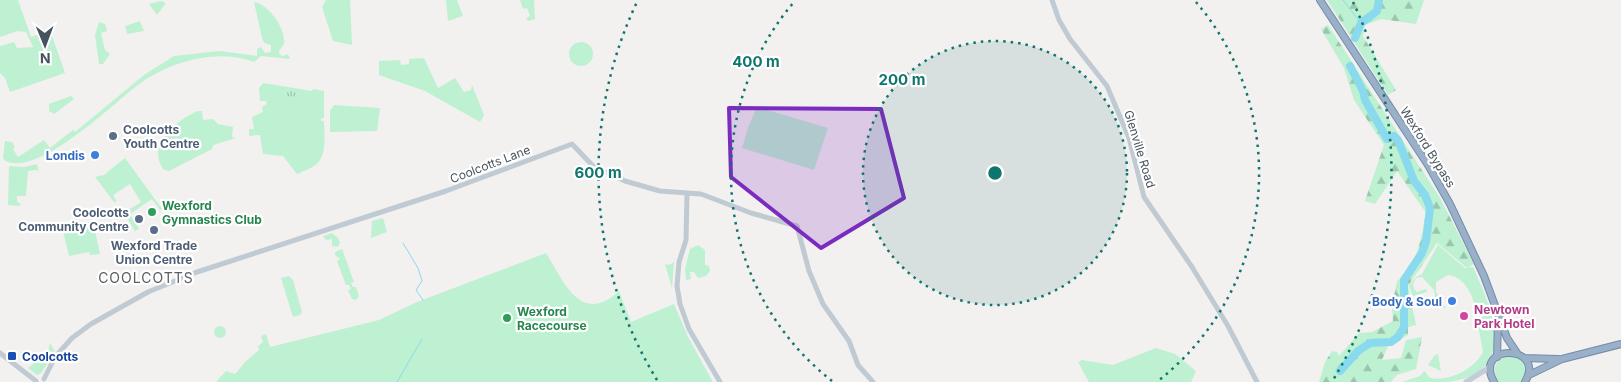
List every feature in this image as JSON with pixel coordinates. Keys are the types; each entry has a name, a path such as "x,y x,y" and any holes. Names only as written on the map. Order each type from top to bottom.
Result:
{"highway":[{"name":"Wexford Bypass","path":"1320,0 1423,158 1445,196 1484,276 1506,338 1516,353"},
{"name":"Wexford Bypass","path":"1497,356 1498,315"},
{"path":"1529,375 1562,359 1621,344"},
{"path":"1494,382 1490,367 1497,356 1508,352 1516,353 1524,358 1562,359"},
{"path":"1524,358 1528,366 1529,375 1526,382"}],"main road":[{"path":"1466,382 1490,367"}],"street":[{"name":"Glenville Road","path":"1052,0 1059,20 1070,40 1107,86 1129,138 1144,197 1192,266 1228,326 1256,382"},
{"name":"Coolcotts Lane","path":"45,381 55,357 85,328 139,296 165,284 441,193 572,144 594,167 625,181 660,192 701,194 752,213 797,226 810,271 823,304 849,341 858,365 872,382"},
{"path":"687,193 686,240 679,262 677,286 680,304 689,329 720,382"},
{"path":"0,353 36,381 45,381"}],"highlighted area":[{"path":"729,108 881,109 904,198 821,248 731,177"}],"green space":[{"path":"0,0 18,0 31,37 50,30 65,73 10,92 5,78 0,73 0,46 14,42 17,48 33,47 26,32 18,31 0,37"},
{"path":"326,0 350,0 352,45 333,41 322,7"},
{"path":"446,0 457,0 463,16 448,21"},
{"path":"520,0 534,0 535,19 528,21 526,18 530,16 527,8 523,9"},
{"path":"1327,0 1424,0 1416,24 1381,19 1365,25 1363,36 1396,90 1388,95"},
{"path":"161,1 166,3 157,15 149,4"},
{"path":"254,2 265,7 279,24 284,37 284,43 279,54 283,56 288,54 290,59 261,56 254,62 226,56 196,59 181,63 167,68 142,82 96,120 56,149 36,159 19,163 4,160 5,141 12,142 15,147 13,149 18,157 44,140 50,148 73,130 75,132 144,75 174,56 219,51 257,56 257,49 261,47 265,53 271,52 271,45 264,43 262,38"},
{"path":"140,21 144,31 127,34 125,26"},
{"path":"99,22 105,24 107,31 101,33 105,50 110,54 103,64 99,64 95,35"},
{"path":"1328,25 1440,198 1474,264 1467,268 1437,243 1408,286 1416,325 1408,327 1408,335 1388,346 1382,360 1401,358 1406,340 1422,337 1416,369 1397,375 1391,382 1319,382 1325,362 1332,351 1337,352 1339,356 1359,333 1372,332 1393,321 1392,307 1397,281 1410,267 1418,250 1426,213 1397,171 1375,204 1365,201 1384,145 1354,100 1344,68 1321,29"},
{"path":"581,42 586,43 592,49 592,59 586,65 581,66 576,65 570,59 569,54 570,49 576,43"},
{"path":"424,58 438,88 455,78 464,92 471,90 472,85 484,115 480,122 425,91 379,75 379,61 400,60 401,65 409,64 409,59"},
{"path":"263,83 312,91 313,89 324,91 324,118 321,118 321,121 324,121 325,139 321,157 312,167 297,174 283,156 263,154 260,135 249,136 249,129 254,129 252,117 263,112 262,107 267,104 266,101 260,101 259,88"},
{"path":"281,87 296,89 298,99 278,97"},
{"path":"71,96 74,99 54,114 49,111 49,104"},
{"path":"334,105 380,108 377,131 330,132 330,111"},
{"path":"757,107 828,128 814,170 742,148"},
{"path":"198,111 202,111 203,120 213,119 218,124 233,127 232,137 236,138 213,145 212,149 169,171 164,170 159,161 158,152 161,143 181,120"},
{"path":"125,158 162,209 160,210 152,199 130,214 139,229 135,231 124,213 141,202 130,184 113,195 117,202 114,202 95,177 104,175"},
{"path":"37,164 39,173 37,170 28,171 26,196 17,196 17,202 20,203 20,206 8,205 9,166 24,167"},
{"path":"383,218 387,232 371,238 372,221"},
{"path":"93,221 100,254 90,255 89,252 69,256 62,227"},
{"path":"332,233 338,238 340,243 338,247 332,246 332,239 326,240 323,236"},
{"path":"698,245 705,250 705,265 709,266 710,271 706,276 698,278 694,272 690,272 691,279 686,280 685,269 690,249"},
{"path":"1438,245 1465,268 1473,267 1492,319 1495,337 1493,353 1485,366 1471,376 1448,382 1402,382 1420,376 1424,371 1431,378 1438,379 1454,376 1468,368 1483,352 1477,319 1484,316 1483,311 1476,310 1470,293 1459,279 1448,275 1436,282 1436,292 1446,308 1437,308 1434,290 1422,277 1416,278 1413,284 1414,289 1417,292 1426,289 1427,292 1413,296 1409,286 1416,277 1422,274"},
{"path":"342,249 354,282 351,283 353,287 356,287 359,296 356,300 352,299 348,290 351,289 349,285 346,285 337,261 340,259 335,255 335,252"},
{"name":"Wexford Racecourse","path":"546,253 567,287 584,302 594,304 606,301 619,291 631,322 674,304 688,337 713,382 216,382 226,371 235,374 259,350 258,346 263,342 261,336 266,334 270,347 379,320 417,302"},
{"path":"674,262 672,288 665,264 669,265"},
{"path":"289,276 293,280 302,312 300,315 293,317 281,278"},
{"path":"222,326 225,327 225,337 218,338 215,337 214,330 215,327"},
{"path":"50,343 55,352 41,373 37,375 28,368 48,352"},
{"path":"1156,348 1175,354 1196,371 1191,382 1089,382 1078,362 1082,360 1113,365"},
{"path":"1438,354 1441,371 1428,365 1434,356"},
{"path":"1504,356 1515,357 1523,362 1527,369 1523,382 1497,382 1494,369 1499,359"}],"waterway":[{"path":"1343,0 1361,23"},
{"path":"1355,38 1361,23 1377,11 1379,0"},
{"path":"1340,371 1358,351 1370,343 1391,342 1398,337 1404,327 1404,280 1422,253 1426,242 1430,208 1425,195 1414,181 1398,140 1394,136 1387,139 1365,100 1363,91 1350,66"},
{"path":"403,243 418,268 422,281 416,290 423,300"},
{"path":"397,382 422,339"}],"place":[{"name":"Coolcotts Youth Centre","path":"113,136"},
{"name":"Londis","path":"95,155"},
{"name":"Wexford Gymnastics Club","path":"152,212"},
{"name":"Coolcotts Community Centre","path":"139,219"},
{"name":"Wexford Trade Union Centre","path":"154,230"},
{"name":"Body & Soul","path":"1452,301"},
{"name":"Newtown Park Hotel","path":"1464,316"},
{"name":"Wexford Racecourse","path":"507,318"},
{"name":"Coolcotts","path":"12,356"}],"district":[{"name":"COOLCOTTS","path":"146,277"}]}
